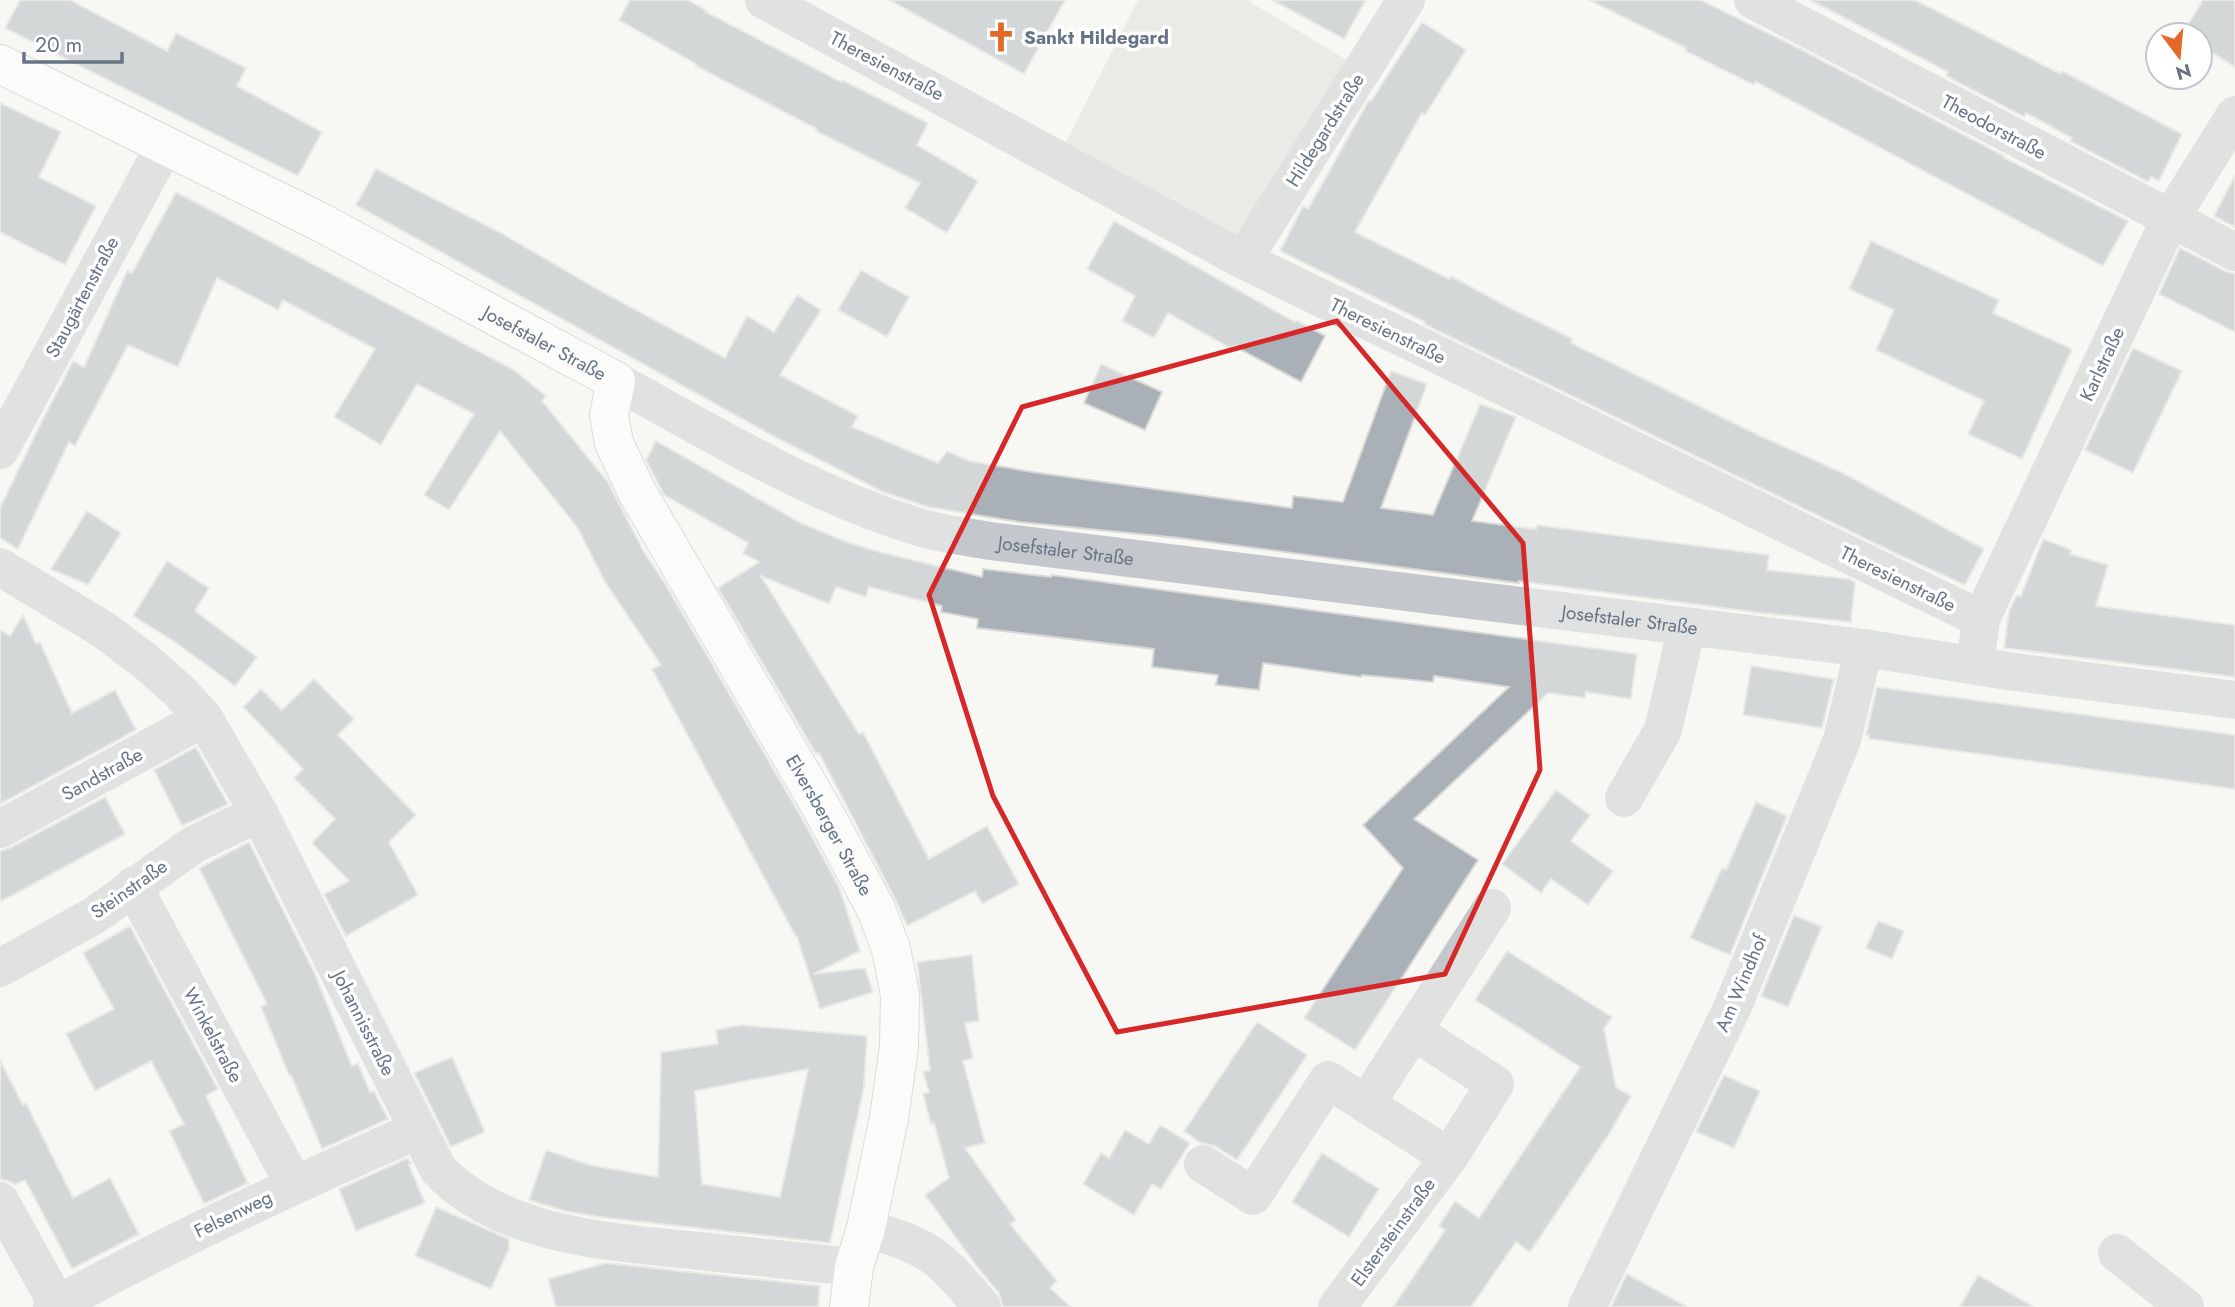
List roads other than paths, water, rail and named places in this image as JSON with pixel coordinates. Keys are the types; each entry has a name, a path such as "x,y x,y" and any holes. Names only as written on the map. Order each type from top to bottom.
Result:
{"main road":[{"name":"Josefstaler Straße","path":"0,64 323,223 616,381"},
{"name":"Elversberger Straße","path":"616,381 609,415 614,443 637,492 821,807 876,909 891,949 900,995 899,1047 889,1118 866,1228 854,1267 849,1307"}],"street":[{"name":"Theresienstraße","path":"764,0 1243,260 1981,619"},
{"name":"Hildegardstraße","path":"1243,260 1406,0"},
{"name":"Theodorstraße","path":"1753,0 2235,252"},
{"name":"Karlstraße","path":"1981,619 2170,219 2235,116"},
{"name":"Staugärtenstraße","path":"0,450 165,145"},
{"name":"Josefstaler Straße","path":"616,381 765,462 869,511 925,529 990,541 1864,648 1976,666 2235,700"},
{"name":"Johannisstraße","path":"3,571 104,630 145,661 204,718 259,813 438,1169 453,1186 522,1221 568,1234 627,1244 854,1267"},
{"path":"1976,666 1981,619"},
{"path":"1624,798 1663,730 1687,628"},
{"name":"Am Windhof","path":"1587,1307 1733,1006 1842,740 1864,648"},
{"name":"Sandstraße","path":"0,829 204,718"},
{"name":"Steinstraße","path":"0,968 95,915 193,845 259,813"},
{"name":"Winkelstraße","path":"133,886 294,1184"},
{"path":"1366,1104 1492,908"},
{"name":"Elstersteinstraße","path":"1337,1307 1448,1157 1495,1084 1413,1031"},
{"name":"Elstersteinstraße","path":"1203,1164 1253,1196 1328,1080 1448,1157"},
{"name":"Felsenweg","path":"54,1306 167,1246 294,1184 418,1130"},
{"path":"0,1201 54,1306"},
{"path":"866,1228 909,1242 930,1254 982,1307"},
{"path":"2117,1253 2185,1307"}],"place":[{"name":"Sankt Hildegard","path":"1001,37"}]}
